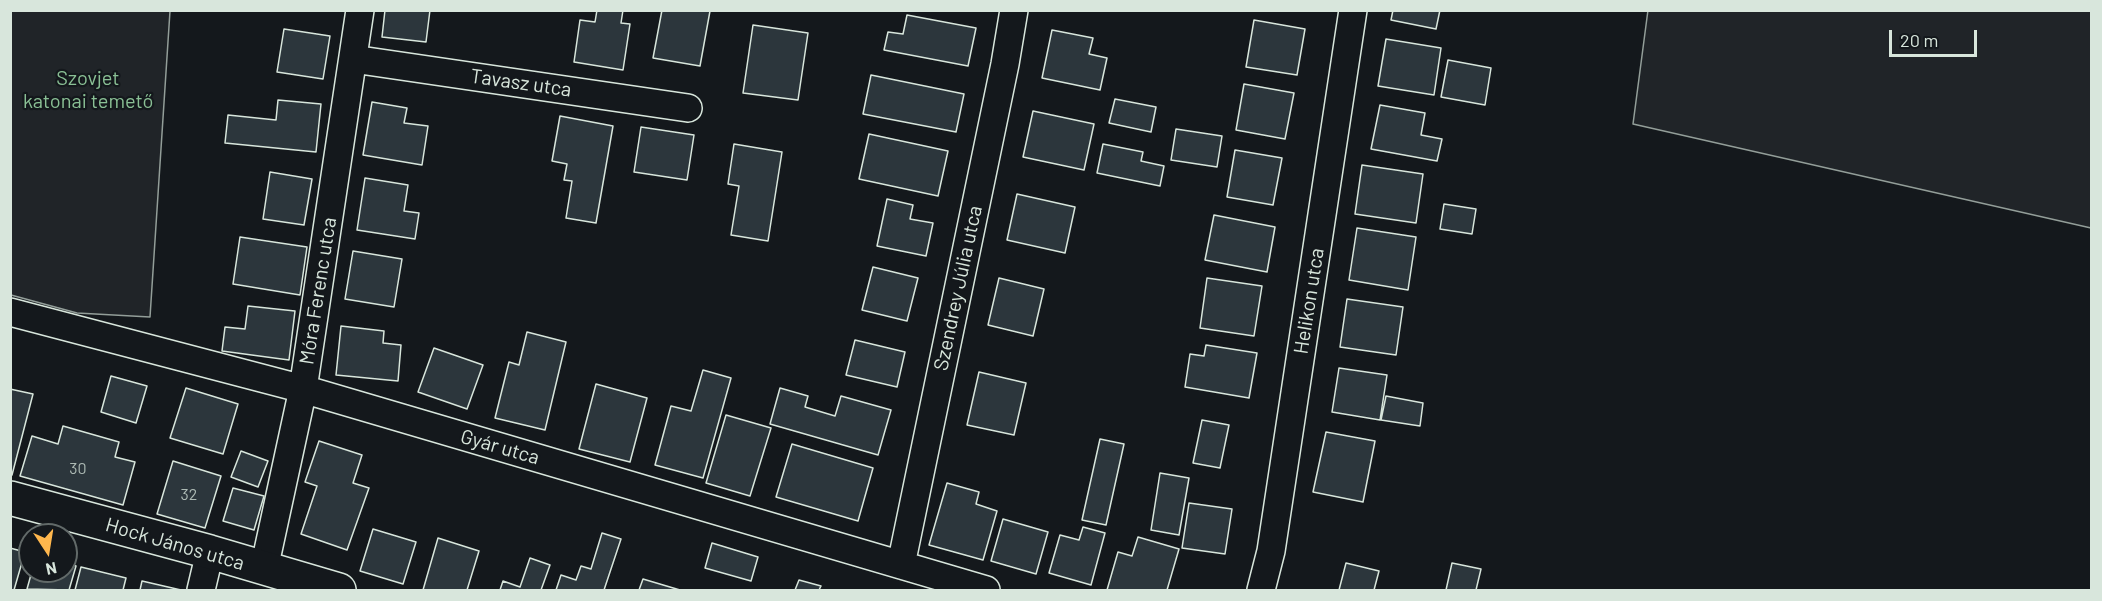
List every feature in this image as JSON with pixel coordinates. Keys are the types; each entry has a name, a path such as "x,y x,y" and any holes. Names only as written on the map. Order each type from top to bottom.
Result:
{"main road":[{"name":"Hock János utca","path":"10,498 210,552 339,591"}],"street":[{"name":"Móra Ferenc utca","path":"264,569 303,389 360,10"},
{"name":"Szendrey Júlia utca","path":"901,565 1005,64 1014,10"},
{"name":"Helikon utca","path":"1261,591 1271,551 1353,10"},
{"name":"Tavasz utca","path":"353,59 688,108"},
{"name":"Gyár utca","path":"10,312 303,389 986,591"},
{"path":"201,591 210,552"}],"green space":[{"path":"1648,10 2091,11 2091,228 1633,124"},
{"name":"Szovjet katonai temető","path":"10,11 170,11 150,317 77,313 11,295"}],"building":[{"path":"385,10 430,10 426,42 382,37"},
{"path":"597,10 623,10 621,23 630,24 623,70 574,62 580,20 595,22"},
{"path":"662,10 710,11 700,66 653,58"},
{"path":"1393,10 1440,10 1436,29 1391,20"},
{"path":"907,15 976,28 968,66 884,50 888,32 903,34"},
{"path":"1254,20 1305,29 1297,75 1246,67"},
{"path":"753,25 808,33 798,100 743,93"},
{"path":"284,29 330,36 323,79 277,72"},
{"path":"1052,30 1093,38 1089,54 1107,58 1100,90 1042,78"},
{"path":"1386,39 1441,48 1434,95 1378,86"},
{"path":"1448,60 1491,68 1485,105 1441,97"},
{"path":"871,75 964,94 956,132 863,114"},
{"path":"1244,84 1294,93 1285,139 1236,130"},
{"path":"1115,99 1156,107 1151,132 1109,123"},
{"path":"278,100 321,104 316,152 225,143 228,115 276,120"},
{"path":"372,102 407,108 404,123 428,126 422,165 363,155"},
{"path":"1380,105 1425,113 1421,135 1442,139 1437,161 1371,149"},
{"path":"1033,111 1094,124 1084,170 1023,157"},
{"path":"560,116 613,126 596,223 566,218 572,181 564,180 567,164 552,161"},
{"path":"641,127 694,135 687,180 634,172"},
{"path":"1176,129 1222,136 1217,167 1171,160"},
{"path":"869,134 948,151 938,196 859,179"},
{"path":"734,144 782,152 768,241 731,235 739,186 728,184"},
{"path":"1103,144 1143,152 1141,161 1164,166 1160,186 1097,173"},
{"path":"1235,150 1282,158 1273,205 1227,197"},
{"path":"1362,165 1423,174 1416,223 1355,214"},
{"path":"270,172 312,179 304,225 263,219"},
{"path":"365,178 408,185 404,211 419,213 415,239 357,230"},
{"path":"1017,194 1075,207 1065,253 1007,240"},
{"path":"887,199 913,205 910,219 933,223 926,256 877,246"},
{"path":"1444,204 1476,209 1472,234 1440,229"},
{"path":"1214,215 1275,227 1267,272 1205,260"},
{"path":"1357,228 1416,237 1408,290 1349,280"},
{"path":"240,237 307,247 300,295 233,284"},
{"path":"353,251 402,259 394,307 345,299"},
{"path":"873,267 918,278 907,321 862,310"},
{"path":"999,278 1044,289 1033,336 988,325"},
{"path":"1207,278 1262,286 1254,336 1200,328"},
{"path":"1347,299 1403,307 1396,355 1340,347"},
{"path":"248,306 295,311 289,360 222,351 225,327 245,329"},
{"path":"341,326 384,331 383,343 401,345 398,381 336,375"},
{"path":"527,332 566,342 545,430 495,418 509,362 519,365"},
{"path":"855,340 905,352 897,387 846,375"},
{"path":"1206,345 1257,353 1249,398 1185,387 1190,354 1204,356"},
{"path":"434,348 483,365 467,409 418,392"},
{"path":"1339,368 1387,375 1380,420 1332,412"},
{"path":"703,370 731,378 703,478 655,465 671,406 691,411"},
{"path":"979,372 1026,383 1014,435 967,425"},
{"path":"111,376 147,386 136,423 101,412"},
{"path":"596,384 647,398 630,462 579,449"},
{"path":"186,388 238,404 223,454 170,438"},
{"path":"780,388 808,396 805,407 835,416 841,396 891,410 878,455 770,424"},
{"path":"10,389 33,394 12,475 10,475"},
{"path":"1386,396 1423,403 1420,426 1381,420"},
{"path":"726,415 771,428 750,496 706,483"},
{"path":"1202,420 1229,425 1220,468 1193,463"},
{"path":"63,426 119,442 115,457 135,462 123,505 20,476 32,436 58,444"},
{"path":"1326,432 1375,441 1363,502 1313,492"},
{"path":"1100,439 1124,444 1106,525 1082,520"},
{"path":"319,441 362,455 353,483 369,488 347,550 301,534 317,486 305,482"},
{"path":"792,444 873,468 858,521 776,497"},
{"path":"241,451 268,461 258,487 231,477"},
{"path":"173,461 221,476 205,528 157,514"},
{"path":"1160,473 1189,478 1179,535 1151,530"},
{"path":"947,483 979,492 976,504 997,511 983,560 929,545"},
{"path":"233,488 264,496 254,530 223,521"},
{"path":"1189,503 1232,509 1225,554 1182,548"},
{"path":"1003,519 1048,532 1036,574 991,561"},
{"path":"1083,527 1105,533 1091,585 1049,573 1060,535 1079,540"},
{"path":"373,529 416,542 403,584 360,571"},
{"path":"602,533 621,539 604,590 556,590 561,575 576,580 581,566 591,569"},
{"path":"1138,537 1179,549 1167,590 1107,590 1118,552 1132,556"},
{"path":"438,538 479,551 467,590 423,590"},
{"path":"712,543 758,557 751,581 705,568"},
{"path":"10,548 18,550 18,576 14,590 10,590"},
{"path":"530,558 550,565 541,590 500,590 503,581 520,587"},
{"path":"1346,563 1379,571 1374,590 1339,590"},
{"path":"1452,563 1481,569 1476,590 1446,590"},
{"path":"81,567 126,578 123,590 75,590"},
{"path":"643,579 680,590 639,590"},
{"path":"799,580 821,586 819,590 795,590"},
{"path":"142,581 181,590 140,590"},
{"path":"29,583 71,583 69,590 27,589"}]}
